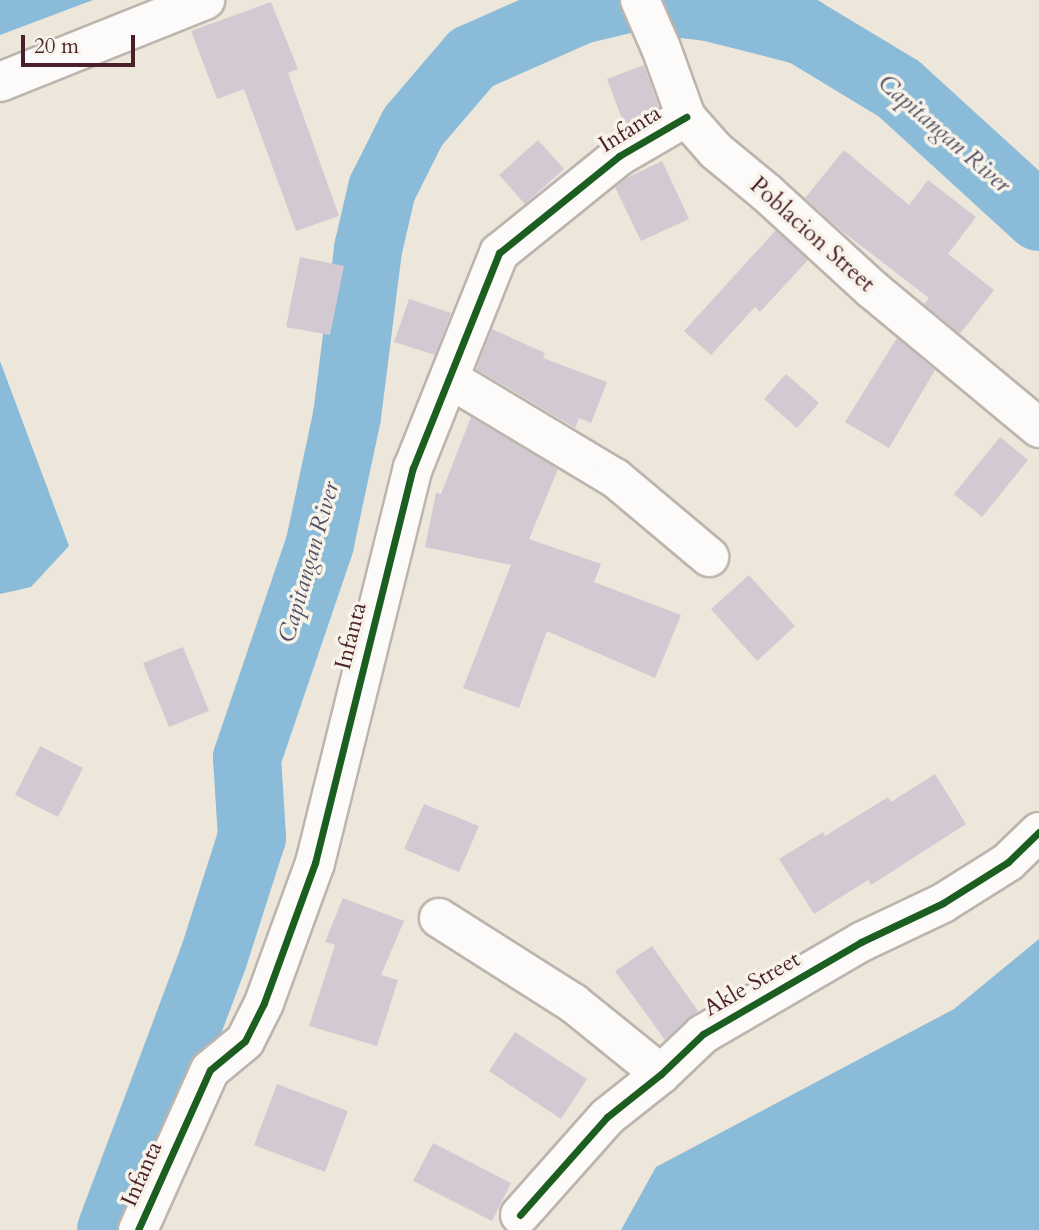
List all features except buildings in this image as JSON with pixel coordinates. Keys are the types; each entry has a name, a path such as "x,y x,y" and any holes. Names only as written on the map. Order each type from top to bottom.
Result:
{"street":[{"path":"0,82 205,0"},
{"name":"Poblacion Street","path":"640,0 686,117 716,151 767,193 873,290 1039,428"},
{"name":"Infanta","path":"138,1230 210,1070 245,1041 264,1003 315,863 412,468 499,253 619,156 686,117"},
{"path":"450,379 615,478 709,557"},
{"name":"Akle Street","path":"520,1216 607,1117 661,1074 703,1034 861,942 943,903 1008,862 1039,832"},
{"path":"439,918 573,1003 661,1074"}],"water":[{"path":"0,0 93,0 0,35"},
{"path":"0,361 69,546 31,587 0,594"},
{"path":"1039,939 1039,1230 621,1230 656,1167 954,1009"}],"waterway":[{"name":"Capitangan River","path":"111,1230 213,959 252,837 247,758 320,543 347,416 368,249 382,189 413,127 472,58 581,10 623,0"},
{"name":"Capitangan River","path":"646,0 709,7 803,31 899,89 1039,217"}],"cycle path":[{"path":"138,1230 210,1070 245,1041 264,1003 315,863 413,468 499,253 619,156 686,117"},
{"path":"520,1215 607,1117 661,1074 703,1034 861,942 943,903 1008,862 1039,832"}]}
